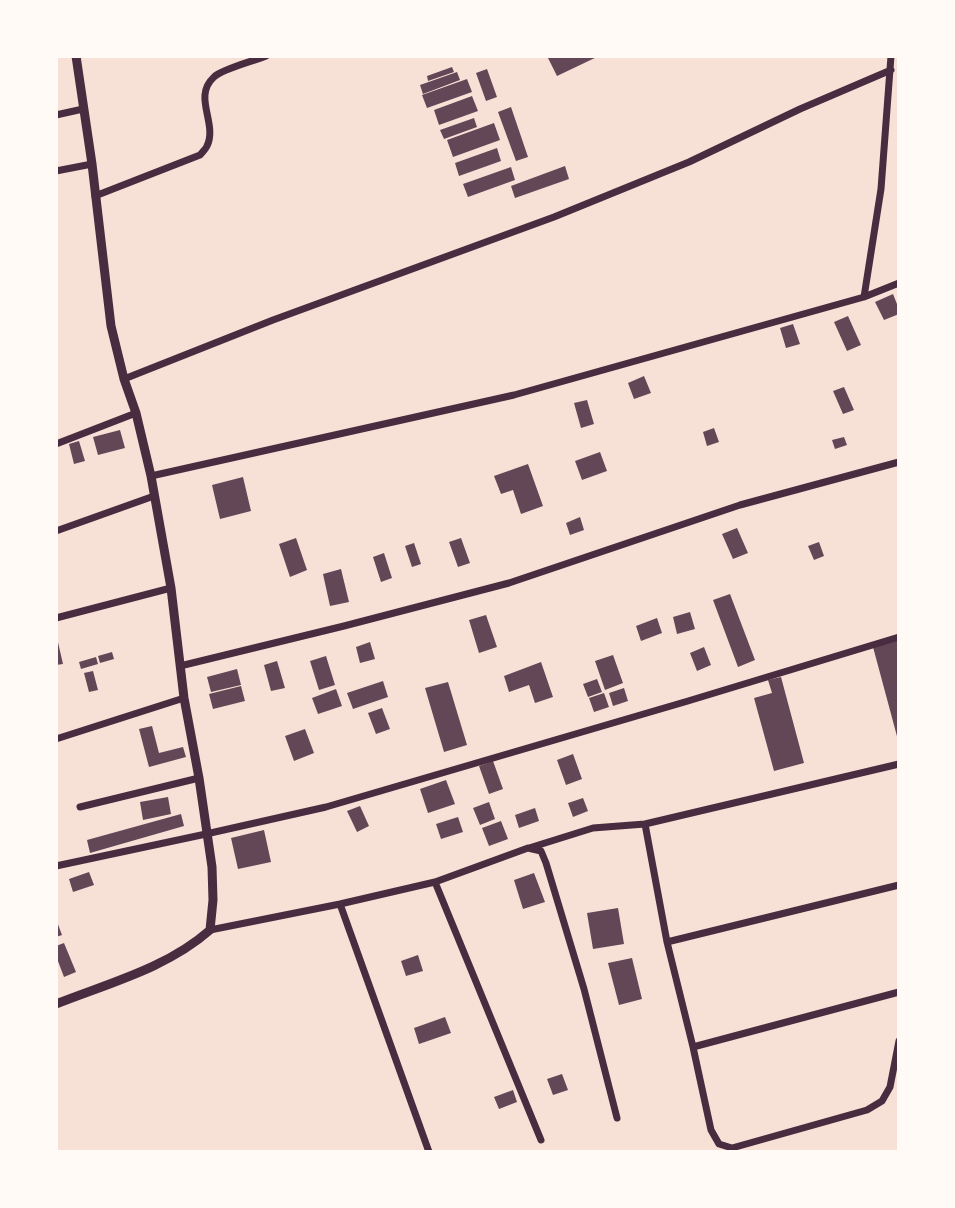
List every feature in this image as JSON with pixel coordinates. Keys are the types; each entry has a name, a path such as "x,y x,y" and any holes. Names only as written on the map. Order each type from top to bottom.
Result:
{"street":[{"path":"76,56 111,326 151,476 171,588 184,698 212,867 210,930"},
{"path":"95,196 200,155 207,147 210,133 204,96 207,86 215,75 266,56"},
{"path":"864,297 880,189 891,56"},
{"path":"124,379 273,320 554,218 689,162 891,69"},
{"path":"56,115 83,109"},
{"path":"56,172 92,164"},
{"path":"151,476 514,395 864,297 899,284"},
{"path":"56,444 136,413"},
{"path":"180,666 509,583 740,505 899,462"},
{"path":"56,531 155,496"},
{"path":"56,618 171,588"},
{"path":"56,866 326,807 899,637"},
{"path":"56,739 184,698"},
{"path":"56,1004 162,963 198,941 210,930 435,882 593,828 645,824 899,764"},
{"path":"80,807 199,778"},
{"path":"645,824 667,942 710,1130 719,1144 732,1148 867,1110 882,1101 890,1087 899,1041"},
{"path":"528,848 541,851 546,863 584,989 617,1118"},
{"path":"435,882 541,1140"},
{"path":"667,942 899,885"},
{"path":"340,904 429,1152"},
{"path":"693,1048 899,992"}],"building":[{"path":"547,56 599,56 557,76"},
{"path":"452,67 454,72 428,81 427,76"},
{"path":"487,69 497,97 486,101 476,73"},
{"path":"457,72 460,80 423,94 420,85"},
{"path":"467,79 472,92 427,108 422,95"},
{"path":"472,96 478,111 439,125 434,110"},
{"path":"511,107 528,157 516,161 498,112"},
{"path":"474,118 477,127 444,139 440,130"},
{"path":"494,123 500,140 453,157 447,140"},
{"path":"497,148 501,161 459,176 455,163"},
{"path":"565,166 569,179 515,198 511,186"},
{"path":"511,167 515,180 468,197 463,184"},
{"path":"893,294 899,314 884,320 875,302"},
{"path":"848,316 861,345 847,351 834,322"},
{"path":"793,324 800,344 786,348 780,328"},
{"path":"644,376 651,393 634,399 628,383"},
{"path":"844,387 854,410 843,414 833,391"},
{"path":"587,400 594,424 581,428 574,403"},
{"path":"714,428 719,442 707,446 703,432"},
{"path":"120,430 125,448 98,455 93,437"},
{"path":"844,437 847,445 835,449 832,440"},
{"path":"79,441 85,461 74,464 69,444"},
{"path":"600,452 607,471 582,480 575,461"},
{"path":"528,464 543,506 521,514 513,490 501,494 494,476"},
{"path":"243,477 251,511 220,519 212,485"},
{"path":"580,517 584,530 570,535 566,523"},
{"path":"737,528 748,553 733,559 722,534"},
{"path":"296,538 307,570 290,577 279,544"},
{"path":"461,538 470,563 458,567 449,542"},
{"path":"819,542 824,556 814,560 808,546"},
{"path":"414,543 421,564 412,567 405,546"},
{"path":"384,553 392,578 381,582 373,557"},
{"path":"341,569 349,602 330,606 323,574"},
{"path":"730,594 755,660 738,667 713,600"},
{"path":"690,612 695,629 677,634 673,617"},
{"path":"486,615 497,647 479,653 469,620"},
{"path":"657,618 662,633 641,641 636,626"},
{"path":"56,639 63,664 56,665"},
{"path":"899,639 899,740 898,740 873,647"},
{"path":"370,642 375,659 360,663 356,647"},
{"path":"704,647 711,665 697,671 690,653"},
{"path":"112,652 114,659 100,663 98,656"},
{"path":"613,655 623,683 605,690 595,661"},
{"path":"326,656 335,685 319,690 310,661"},
{"path":"96,657 98,664 81,669 79,662"},
{"path":"277,661 285,688 271,691 264,665"},
{"path":"541,662 553,697 535,703 529,685 509,692 504,676"},
{"path":"237,669 241,685 211,692 207,677"},
{"path":"93,671 98,690 89,692 84,673"},
{"path":"781,677 804,763 774,771 754,698 772,693 768,680"},
{"path":"597,679 602,692 588,697 583,684"},
{"path":"383,681 388,697 353,709 347,693"},
{"path":"448,682 467,745 444,752 425,688"},
{"path":"241,686 245,701 213,709 209,694"},
{"path":"624,688 628,701 613,706 609,693"},
{"path":"336,689 342,706 318,714 312,698"},
{"path":"604,693 609,707 594,712 589,698"},
{"path":"382,708 390,729 376,734 368,713"},
{"path":"152,726 159,753 183,747 186,757 149,767 139,729"},
{"path":"305,729 314,753 294,761 285,736"},
{"path":"573,754 582,779 566,785 557,760"},
{"path":"493,761 503,789 489,794 479,766"},
{"path":"446,780 455,804 428,813 420,789"},
{"path":"168,797 171,814 143,820 140,802"},
{"path":"583,798 588,811 573,817 568,803"},
{"path":"489,802 495,819 480,825 473,808"},
{"path":"360,806 369,826 357,832 347,811"},
{"path":"535,808 539,821 519,828 515,815"},
{"path":"181,814 184,826 90,853 87,840"},
{"path":"458,817 463,832 441,839 436,824"},
{"path":"501,821 508,839 489,846 482,828"},
{"path":"264,830 271,862 238,869 231,838"},
{"path":"89,872 94,885 73,892 69,879"},
{"path":"534,873 545,902 523,909 514,880"},
{"path":"618,908 624,944 593,949 587,913"},
{"path":"56,919 62,935 56,937"},
{"path":"64,943 76,972 64,977 56,956 56,946"},
{"path":"418,955 423,971 406,976 401,961"},
{"path":"632,958 642,999 619,1005 608,963"},
{"path":"445,1017 451,1033 419,1044 414,1028"},
{"path":"562,1074 568,1090 553,1095 547,1079"},
{"path":"513,1090 517,1102 499,1109 494,1097"}]}
